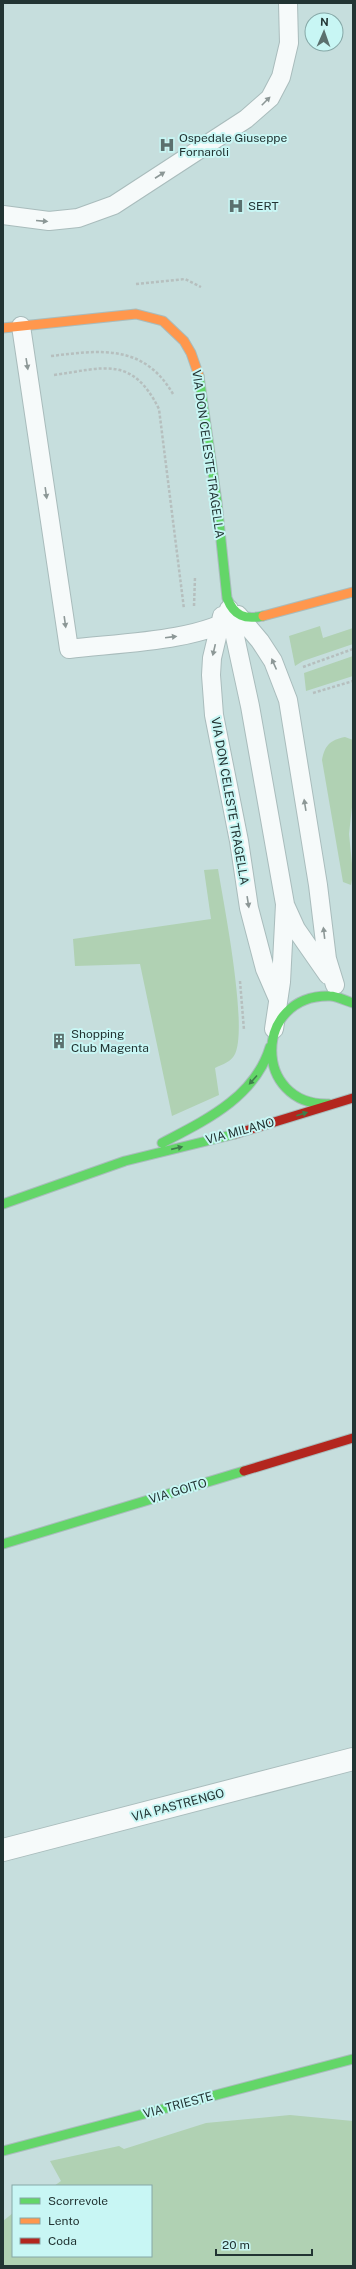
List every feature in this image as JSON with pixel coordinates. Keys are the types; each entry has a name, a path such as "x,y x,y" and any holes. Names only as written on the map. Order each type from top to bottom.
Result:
{"street":[{"name":"VIA DON CELESTE TRAGELLA","path":"21,326 136,314 163,321 184,341 191,353 201,381 217,502 227,598"},
{"path":"3,328 21,326"},
{"path":"230,619 268,616 353,592"},
{"name":"VIA MILANO","path":"125,1161 185,1131 226,1106 256,1078 266,1062 272,1038 287,1010 304,999 321,995 332,995 351,1001"},
{"path":"272,1038 274,1070 281,1082 294,1095 314,1104 327,1104 343,1101"},
{"name":"VIA MILANO","path":"3,1204 125,1161 245,1131 353,1098"},
{"name":"VIA GOITO","path":"3,1544 353,1438"},
{"name":"VIA PASTRENGO","path":"3,1850 353,1759"},
{"name":"VIA TRIESTE","path":"3,2151 353,2059"}],"lane":[{"path":"3,215 49,221 78,218 114,205 246,119 270,98 281,77 289,42 288,3"},
{"path":"21,326 30,378 69,649 187,635 230,619 260,641 273,661 288,700 318,884 328,960 335,985"},
{"name":"VIA DON CELESTE TRAGELLA","path":"227,598 271,819 285,904"},
{"name":"VIA DON CELESTE TRAGELLA","path":"230,619 212,658 211,675 214,715 249,908 265,968 279,1002"},
{"path":"285,904 296,928 335,985 351,1001"},
{"path":"272,1038 279,1002 285,904"}],"path":[{"path":"50,356 96,350 110,351 128,356 144,363 162,377 176,400"},
{"path":"30,378 101,368 121,369 132,374 151,392 159,409 187,635"},
{"path":"195,575 195,612"}],"green space":[{"path":"320,626 323,638 353,628 353,644 303,661 295,666 289,636"},
{"path":"353,656 353,676 306,691 304,673"},
{"path":"345,737 353,740 353,798 349,834 353,874 351,885 343,882 322,760 325,750 329,744"},
{"path":"218,869 234,965 239,1019 238,1040 233,1057 215,1068 219,1095 172,1116 140,964 75,966 73,939 211,919 204,870"},
{"path":"290,2115 353,2121 353,2266 3,2266 3,2221 12,2214 12,2257 152,2257 152,2185 55,2185 61,2181 50,2161 119,2146 124,2149 206,2123"}],"traffic: fast":[{"path":"199,376 217,502 227,598 237,613 246,617 263,616"},
{"path":"329,1104 304,1100 286,1088 275,1070 272,1050 276,1030 287,1012 305,1000 333,996 353,1003"},
{"path":"162,1143 212,1116 241,1093 253,1080 263,1065 270,1047"},
{"path":"3,1204 125,1161 235,1134"},
{"path":"3,1544 244,1471"},
{"path":"3,2151 353,2059"}],"traffic: slow":[{"path":"3,328 136,314 163,321 184,341 191,353 199,376"},
{"path":"263,616 353,592"}],"traffic: jam":[{"path":"235,1134 353,1098"},
{"path":"244,1471 353,1438"}],"place":[{"name":"Ospedale Giuseppe Fornaroli","path":"167,145"},
{"name":"SERT","path":"236,206"},
{"name":"Shopping Club Magenta","path":"59,1041"}]}
